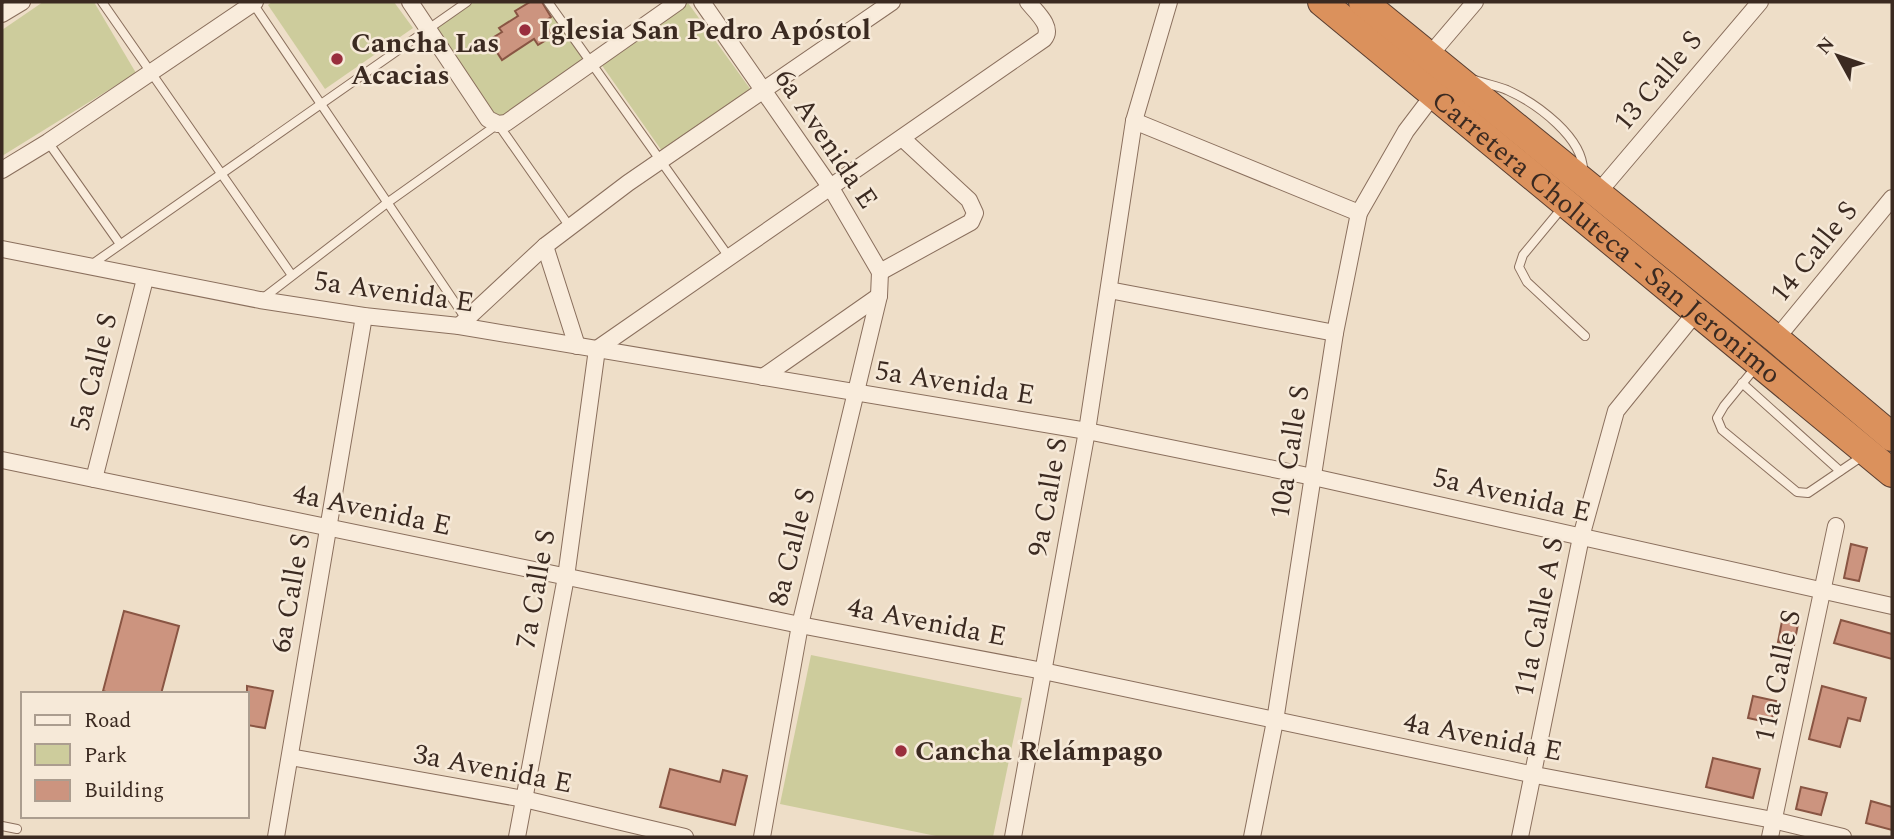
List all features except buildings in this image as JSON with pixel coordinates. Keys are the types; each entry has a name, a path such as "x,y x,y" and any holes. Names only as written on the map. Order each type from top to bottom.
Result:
{"highway":[{"name":"Carretera Choluteca - San Jeronimo","path":"1322,2 1437,74"},
{"name":"Carretera Choluteca - San Jeronimo","path":"1363,2 1437,74 1582,193 1776,339 1892,437"},
{"name":"Carretera Choluteca - San Jeronimo","path":"1582,193 1697,312 1751,373 1868,453 1892,473"}],"street":[{"path":"2,14 22,2"},
{"path":"2,170 151,74 254,2"},
{"path":"410,2 488,119 498,124 506,123 678,2"},
{"name":"6a Avenida E","path":"702,2 831,188 880,272"},
{"path":"463,323 545,246 570,227 660,160 891,2"},
{"path":"597,349 1044,39 1048,29 1028,2"},
{"name":"9a Calle S","path":"1013,837 1087,432 1134,121 1169,2"},
{"name":"10a Calle S","path":"1252,837 1275,721 1335,333 1359,213 1475,2"},
{"name":"13 Calle S","path":"1582,193 1760,2"},
{"path":"1134,121 1359,213"},
{"path":"880,272 971,222 975,213 969,200 902,138"},
{"name":"14 Calle S","path":"1776,339 1892,198"},
{"path":"545,246 577,346"},
{"name":"5a Avenida E","path":"2,249 260,300 364,316 463,323 577,346 1087,432 1313,477 1892,606"},
{"name":"8a Calle S","path":"762,837 800,625 857,394 879,296 880,272"},
{"name":"5a Calle S","path":"94,480 145,279"},
{"path":"1109,290 1335,333"},
{"path":"763,377 879,296"},
{"name":"11a Calle A S","path":"1520,837 1535,775 1581,537 1616,411 1697,312"},
{"name":"6a Calle S","path":"276,837 364,316"},
{"name":"7a Calle S","path":"517,837 566,577 597,349"},
{"name":"4a Avenida E","path":"2,460 800,625 1043,671 1535,775 1773,820 1843,837"},
{"name":"11a Calle S","path":"1770,837 1836,526"},
{"name":"3a Avenida E","path":"290,757 524,799 685,837"}],"lane":[{"path":"102,2 291,274"},
{"path":"254,2 463,323"},
{"path":"89,267 467,2"},
{"path":"548,2 729,257"},
{"path":"1437,74 1507,90 1541,110 1571,138 1584,161 1582,193 1523,255 1519,267 1527,282 1585,336"},
{"path":"260,300 387,203 498,124 570,227"},
{"path":"48,142 120,244"},
{"path":"1840,471 1751,373 1717,418 1722,430 1797,492 1808,493 1868,453"},
{"path":"2,826 17,829"}],"green space":[{"path":"43,2 94,2 136,73 2,156 2,30"},
{"name":"Cancha Las Acacias","path":"272,2 394,2 413,28 325,89 268,5"},
{"path":"474,2 530,2 516,11 520,18 499,28 502,32 489,40 501,60 534,39 538,45 553,36 544,22 554,15 586,60 505,116 493,114 432,30"},
{"path":"688,3 751,90 662,151 601,64"},
{"name":"Cancha Relámpago","path":"811,655 1022,698 993,837 941,837 780,804"}],"place":[{"name":"Iglesia San Pedro Apóstol","path":"525,30"},
{"name":"Cancha Las Acacias","path":"337,59"},
{"name":"Cancha Relámpago","path":"901,751"}]}
